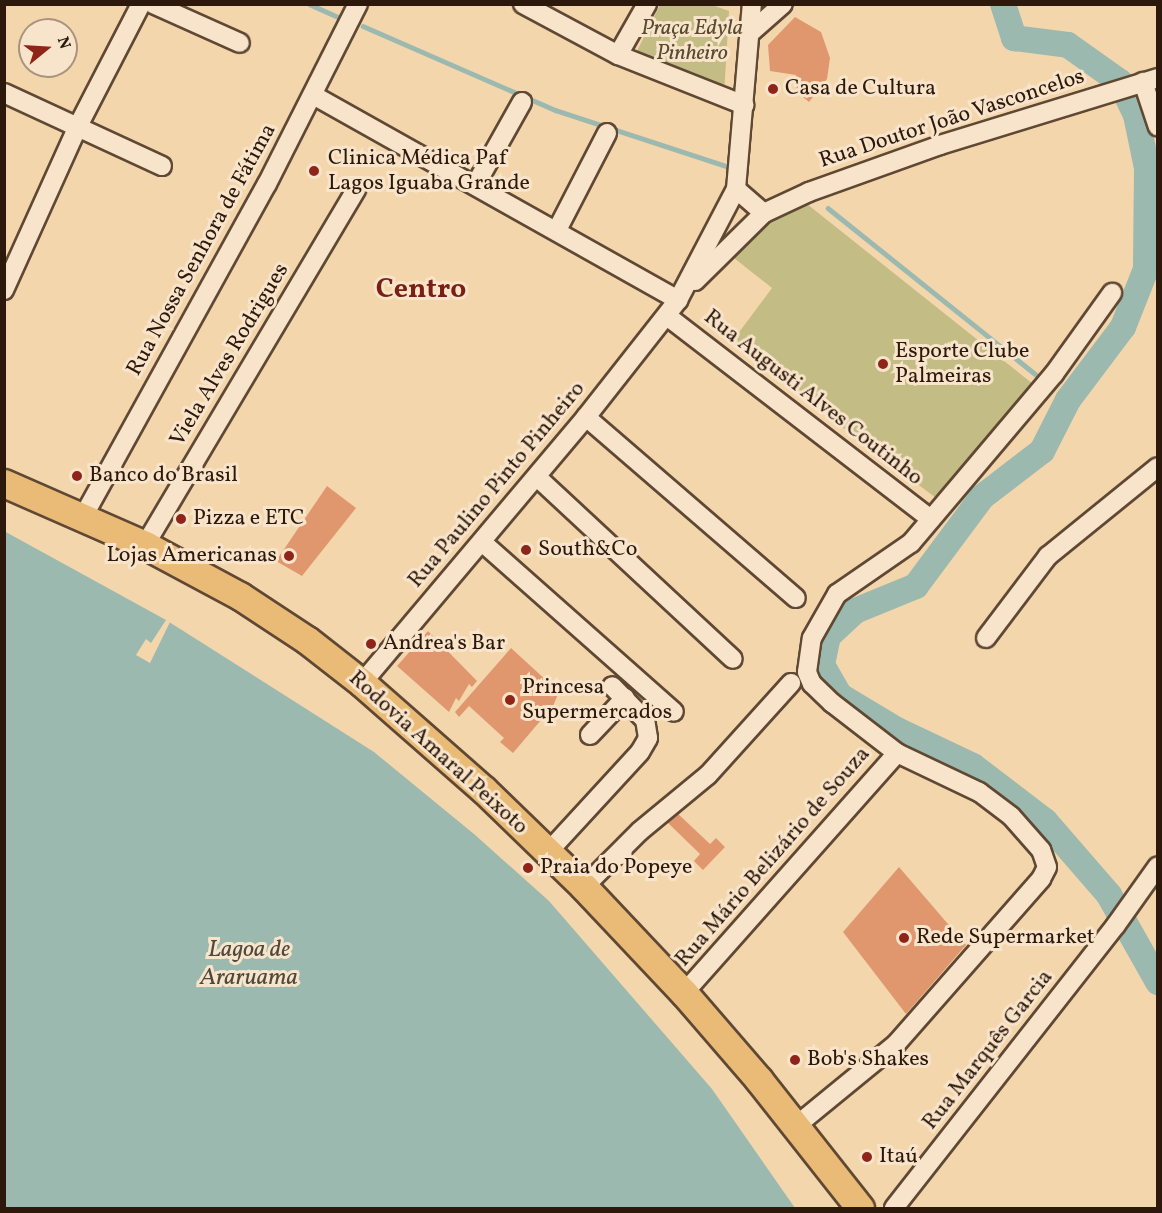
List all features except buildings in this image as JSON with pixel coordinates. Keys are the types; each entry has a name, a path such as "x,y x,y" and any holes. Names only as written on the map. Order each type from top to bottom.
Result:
{"highway":[{"name":"Rodovia Amaral Peixoto","path":"4,483 145,545 240,596 308,640 362,683 549,851 584,887 684,993 797,1125 860,1209"}],"street":[{"path":"4,290 77,128 141,4"},
{"path":"153,4 240,43"},
{"name":"Rua Nossa Senhora de Fátima","path":"83,517 313,95 358,4"},
{"path":"523,4 618,55 744,105"},
{"path":"618,55 647,4"},
{"path":"715,247 736,189 752,4"},
{"path":"749,34 783,4"},
{"path":"1146,81 1158,127"},
{"name":"Rua Doutor João Vasconcelos","path":"764,213 847,176 1146,81"},
{"path":"4,93 162,166"},
{"path":"313,95 476,184 678,300"},
{"path":"476,184 522,102"},
{"path":"557,230 607,132"},
{"name":"Viela Alves Rodrigues","path":"145,545 356,189"},
{"path":"715,247 764,213 736,189"},
{"name":"Rua Paulino Pinto Pinheiro","path":"362,683 586,417 667,315 715,247"},
{"path":"797,1125 877,1063 960,962 1047,867 1041,850 1011,816 980,792 897,753 812,684 807,658 812,638 837,594 895,557 931,519 1054,374 1112,292"},
{"name":"Rua Augusti Alves Coutinho","path":"667,315 931,519"},
{"path":"586,417 796,598"},
{"path":"986,638 1048,556 1158,467"},
{"path":"537,477 733,659"},
{"path":"482,542 674,712"},
{"path":"584,887 640,831 708,775 791,683"},
{"path":"549,851 640,752 648,738 645,720 618,692 590,735"},
{"name":"Rua Mário Belizário de Souza","path":"684,993 897,753"},
{"name":"Rua Marquês Garcia","path":"892,1207 1116,925 1158,866"}],"green space":[{"name":"Praça Edyla Pinheiro","path":"660,5 712,5 729,11 724,95 637,51"},
{"name":"Esporte Clube Palmeiras","path":"802,200 1033,384 936,498 731,343 772,288 729,254"}],"water":[{"name":"Lagoa de Araruama","path":"4,531 166,620 374,752 474,834 549,901 712,1089 795,1208 5,1208"}],"pier":[{"path":"166,620 170,622 150,663 136,655 146,639 151,643"}],"waterway":[{"path":"309,4 340,18"},
{"path":"1003,4 1014,38 1068,45 1120,82 1136,115 1147,168 1146,269 1123,327 1068,400 1042,451 982,497 916,586 855,611 828,636 822,665 840,696 897,730 973,766 1045,821 1109,895 1158,982"},
{"path":"363,26 555,110 726,166"},
{"path":"828,208 1040,378"},
{"path":"1059,395 1068,400"}],"place":[{"name":"Casa de Cultura","path":"773,89"},
{"name":"Clinica Médica Paf Lagos Iguaba Grande","path":"314,171"},
{"name":"Esporte Clube Palmeiras","path":"883,364"},
{"name":"Banco do Brasil","path":"77,476"},
{"name":"Pizza e ETC","path":"181,519"},
{"name":"South&Co","path":"526,550"},
{"name":"Lojas Americanas","path":"289,556"},
{"name":"Andrea's Bar","path":"371,644"},
{"name":"Princesa Supermercados","path":"510,700"},
{"name":"Praia do Popeye","path":"528,868"},
{"name":"Rede Supermarket","path":"904,938"},
{"name":"Bob's Shakes","path":"795,1060"},
{"name":"Itaú","path":"867,1157"}],"district":[{"name":"Centro","path":"421,290"}]}
